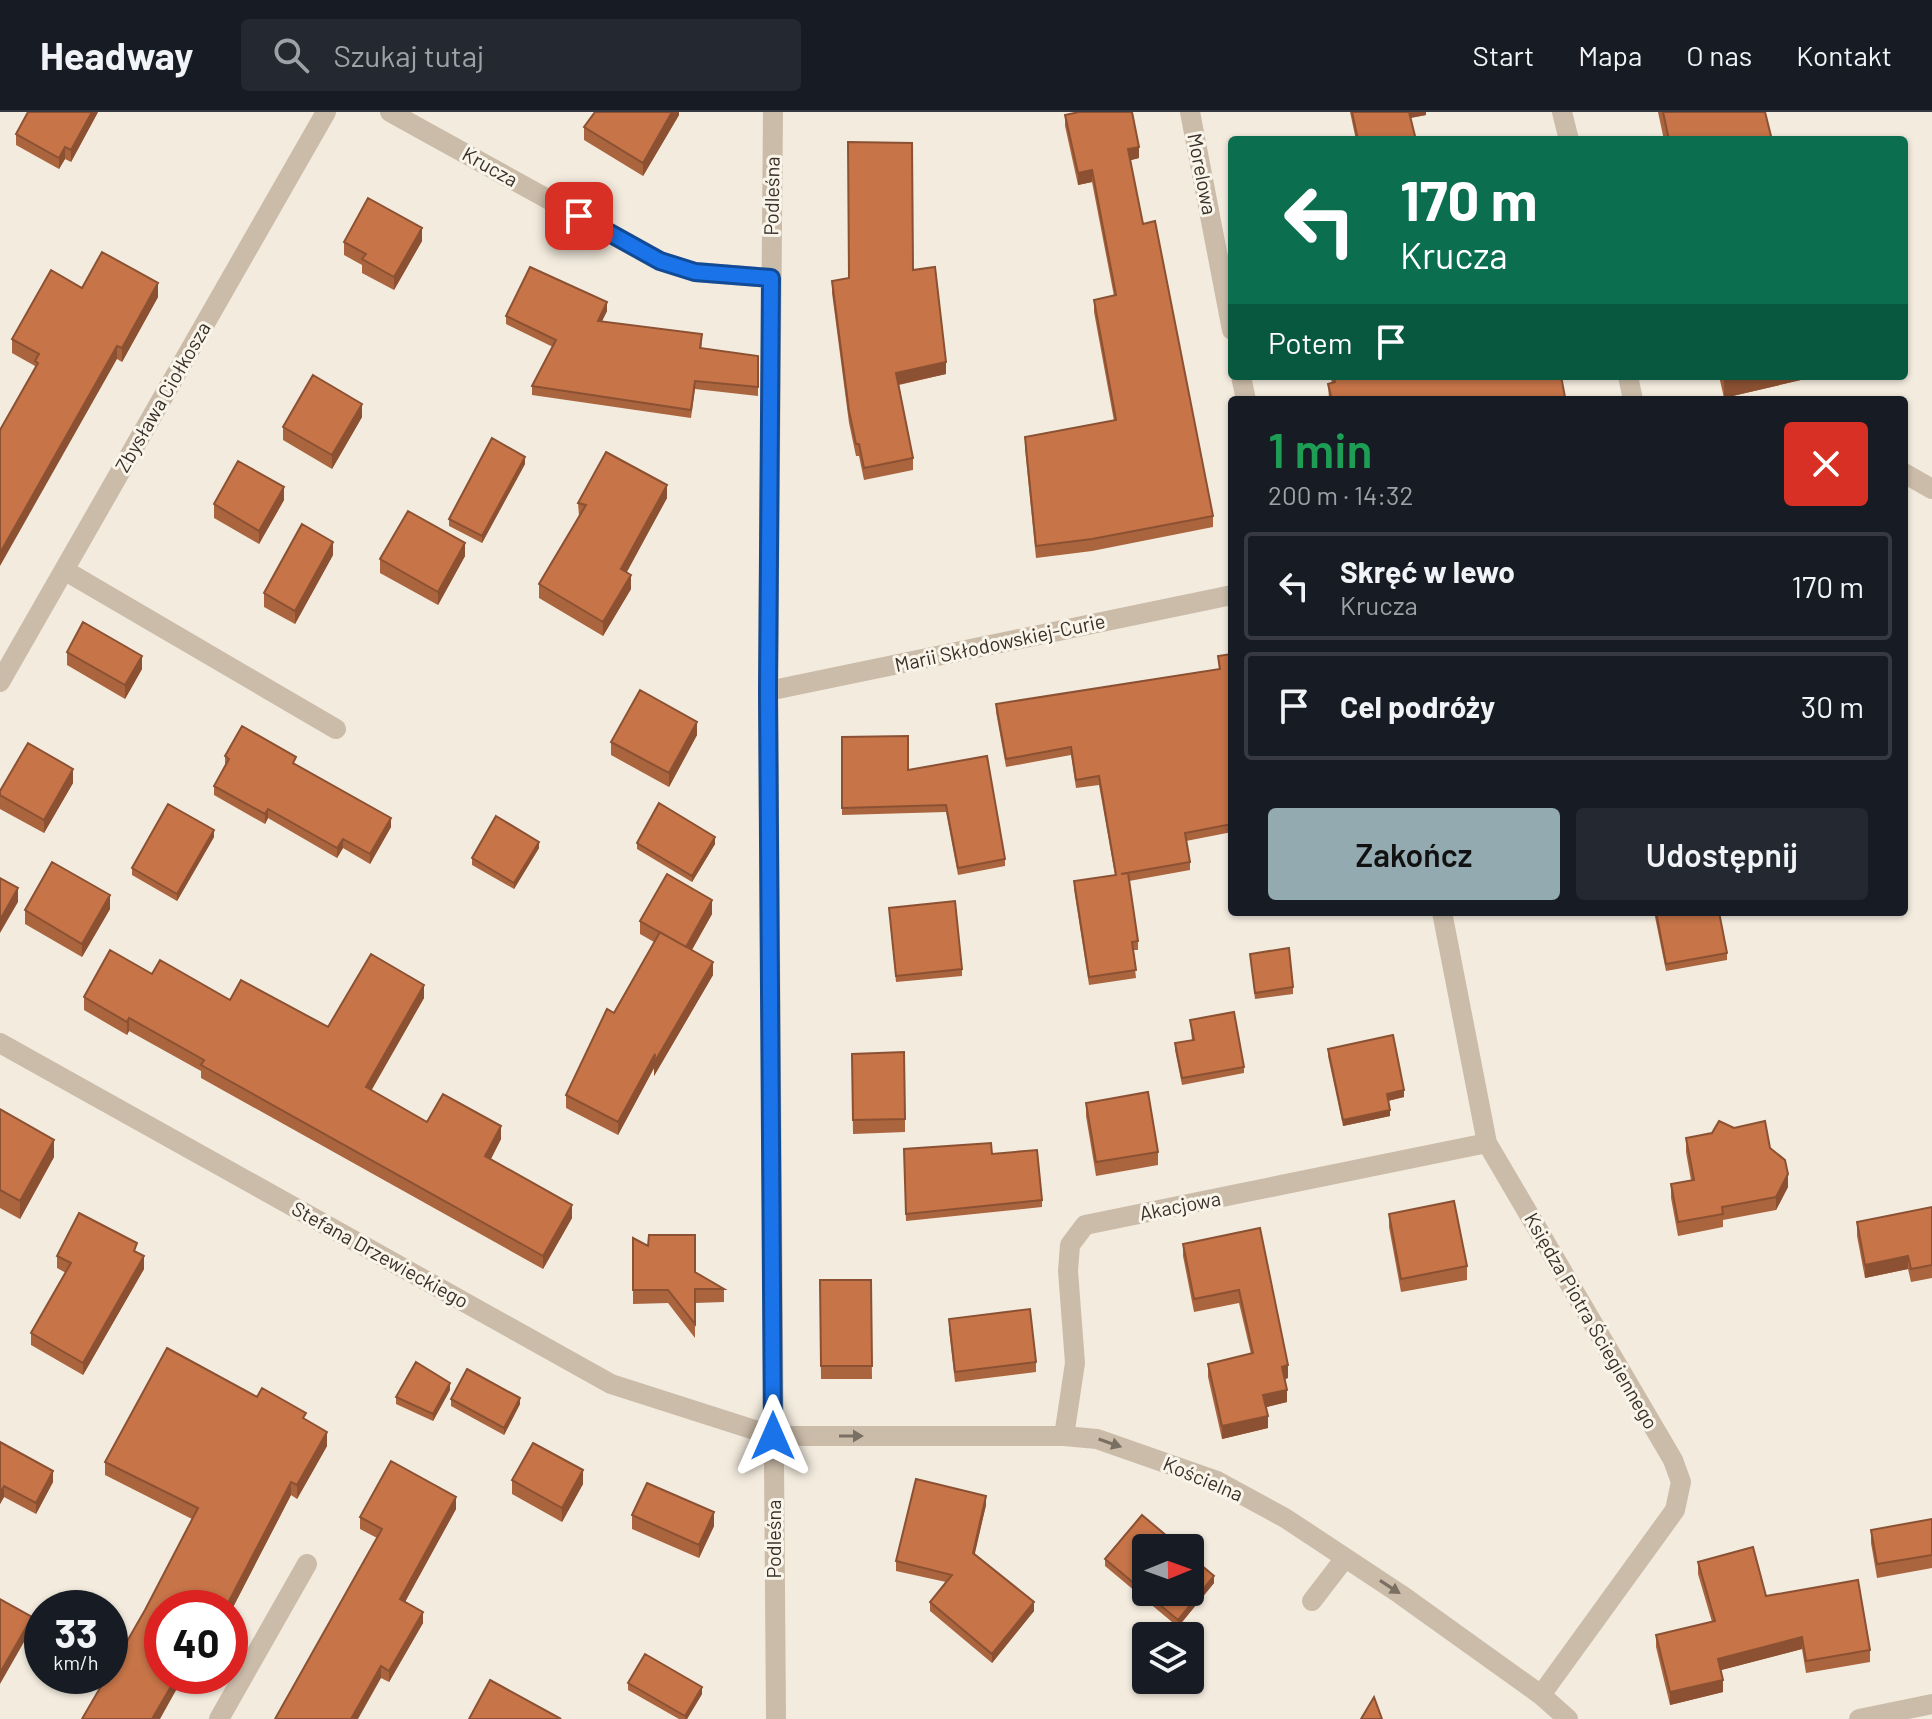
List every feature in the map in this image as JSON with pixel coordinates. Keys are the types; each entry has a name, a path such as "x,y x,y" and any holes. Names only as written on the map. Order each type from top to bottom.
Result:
{"street":[{"name":"Zbysława Ciołkosza","path":"0,682 326,112"},
{"name":"Krucza","path":"390,112 660,261 695,272 771,278"},
{"name":"Podleśna","path":"773,112 768,691 776,1719"},
{"name":"Morelowa","path":"1190,112 1228,309"},
{"path":"1562,112 1568,136"},
{"path":"1908,475 1932,489"},
{"path":"64,570 336,729"},
{"name":"Marii Skłodowskiej-Curie","path":"768,691 1228,596"},
{"name":"Księdza Piotra Ściegiennego","path":"1443,916 1487,1143 1673,1460 1681,1482 1675,1510 1541,1695"},
{"name":"Stefana Drzewieckiego","path":"0,1043 611,1384 773,1436"},
{"name":"Akacjowa","path":"1064,1436 1075,1363 1068,1271 1070,1245 1085,1225 1487,1143"},
{"name":"Kościelna","path":"773,1436 1064,1436 1097,1439 1217,1481 1285,1518 1400,1594 1541,1695 1568,1719"},
{"path":"1312,1601 1345,1558"},
{"path":"219,1719 307,1564"},
{"path":"1859,1719 1932,1704"}],"building":[{"path":"28,112 92,112 71,150 65,147 59,158 16,134"},
{"path":"595,112 672,112 643,163 584,127"},
{"path":"1132,112 1139,147 1128,149 1143,224 1155,221 1213,516 1092,539 1036,546 1025,437 1116,420 1094,300 1116,295 1092,170 1078,173 1065,115"},
{"path":"1352,112 1409,112 1415,136 1357,136"},
{"path":"1663,112 1765,112 1771,136 1668,136"},
{"path":"848,142 912,143 913,270 935,267 946,362 896,373 913,458 864,468 849,411 832,281 849,278"},
{"path":"368,198 422,228 394,277 362,259 366,254 344,242"},
{"path":"102,252 158,283 122,348 117,346 0,553 0,430 38,363 35,361 39,354 12,339 51,270 82,288"},
{"path":"530,267 607,302 598,321 702,334 700,348 758,356 758,387 695,381 691,410 532,386 556,340 506,316"},
{"path":"313,375 362,404 332,455 283,427"},
{"path":"1562,380 1565,396 1331,396 1328,384"},
{"path":"492,438 525,457 482,536 449,519"},
{"path":"606,452 667,485 621,569 631,575 603,622 539,584 586,505 578,503"},
{"path":"238,461 284,487 259,531 214,504"},
{"path":"408,511 465,543 438,592 380,559"},
{"path":"302,524 333,542 295,611 264,593"},
{"path":"83,622 142,656 125,685 67,652"},
{"path":"1228,655 1228,825 1185,833 1190,862 1121,874 1128,873 1138,941 1132,942 1136,970 1089,977 1074,881 1116,875 1099,776 1076,780 1071,747 1006,759 996,704 1220,669 1218,656"},
{"path":"640,690 697,722 669,773 611,742"},
{"path":"242,726 296,757 293,763 391,818 370,854 343,839 337,848 268,809 265,814 214,786 229,759 225,756"},
{"path":"908,736 908,770 987,756 1005,859 958,868 946,805 842,808 842,737"},
{"path":"28,743 73,769 44,820 0,795"},
{"path":"659,803 715,837 692,876 637,843"},
{"path":"168,804 214,830 177,894 132,868"},
{"path":"496,816 539,842 514,883 472,858"},
{"path":"52,862 110,895 82,944 25,910"},
{"path":"667,874 712,900 686,947 640,921"},
{"path":"0,878 18,888 0,920"},
{"path":"955,901 962,969 896,976 889,908"},
{"path":"1657,916 1720,916 1727,953 1666,964"},
{"path":"660,932 713,962 654,1063 655,1054 618,1122 566,1095 607,1009 614,1013"},
{"path":"1289,948 1293,987 1255,993 1250,954"},
{"path":"110,950 152,974 160,960 230,1000 241,980 328,1027 371,954 424,985 366,1087 427,1122 443,1094 501,1126 485,1156 572,1205 543,1256 201,1065 204,1060 84,997"},
{"path":"1234,1012 1244,1067 1182,1078 1175,1043 1194,1040 1190,1020"},
{"path":"1393,1035 1404,1090 1387,1094 1390,1110 1343,1120 1328,1049"},
{"path":"904,1052 905,1119 853,1120 852,1054"},
{"path":"1148,1092 1158,1152 1096,1162 1086,1103"},
{"path":"0,1109 54,1140 20,1201 0,1190"},
{"path":"1719,1121 1734,1128 1765,1121 1770,1148 1785,1160 1788,1174 1776,1197 1722,1207 1723,1214 1678,1222 1671,1184 1694,1180 1686,1138 1712,1133"},
{"path":"991,1143 992,1154 1037,1150 1042,1200 906,1214 904,1149"},
{"path":"1454,1201 1467,1266 1401,1279 1389,1214"},
{"path":"1932,1207 1932,1265 1911,1269 1908,1256 1865,1265 1857,1222"},
{"path":"79,1213 137,1243 134,1251 144,1256 83,1363 31,1333 71,1263 57,1256"},
{"path":"1260,1228 1288,1365 1282,1367 1287,1390 1263,1395 1268,1416 1222,1426 1208,1364 1253,1353 1239,1290 1194,1299 1183,1244"},
{"path":"649,1235 695,1235 695,1272 724,1289 695,1289 695,1324 668,1290 633,1290 633,1238 648,1246"},
{"path":"820,1280 871,1280 872,1366 821,1366"},
{"path":"1030,1309 1036,1362 955,1372 949,1319"},
{"path":"167,1348 257,1397 262,1388 306,1413 303,1418 327,1432 297,1485 291,1482 235,1590 155,1590 198,1508 105,1462"},
{"path":"416,1362 450,1383 433,1414 396,1397"},
{"path":"467,1369 520,1398 504,1428 451,1399"},
{"path":"0,1442 53,1471 36,1503 4,1486 0,1493"},
{"path":"533,1443 583,1470 562,1508 512,1480"},
{"path":"391,1461 456,1497 400,1599 423,1612 389,1671 381,1666 351,1719 275,1719 382,1529 360,1517"},
{"path":"916,1479 986,1496 973,1553 1034,1602 992,1654 930,1602 952,1575 896,1561"},
{"path":"647,1483 714,1512 699,1545 632,1515"},
{"path":"1142,1515 1164,1534 1132,1534 1132,1582 1105,1559"},
{"path":"1932,1519 1932,1555 1877,1564 1871,1530"},
{"path":"1753,1547 1766,1596 1858,1580 1870,1650 1806,1661 1802,1637 1718,1659 1723,1680 1670,1692 1656,1635 1715,1621 1698,1562"},
{"path":"1204,1568 1214,1576 1204,1588"},
{"path":"0,1599 24,1612 24,1631 0,1673"},
{"path":"1161,1606 1189,1606 1178,1620"},
{"path":"144,1612 144,1694 167,1694 152,1719 82,1719 97,1694 128,1694 128,1640"},
{"path":"645,1654 702,1687 685,1716 628,1683"},
{"path":"490,1680 561,1719 469,1719"},
{"path":"1374,1697 1382,1719 1361,1719"}],"route":[{"path":"579,216 660,261 695,272 771,278 768,691 773,1436"}]}
